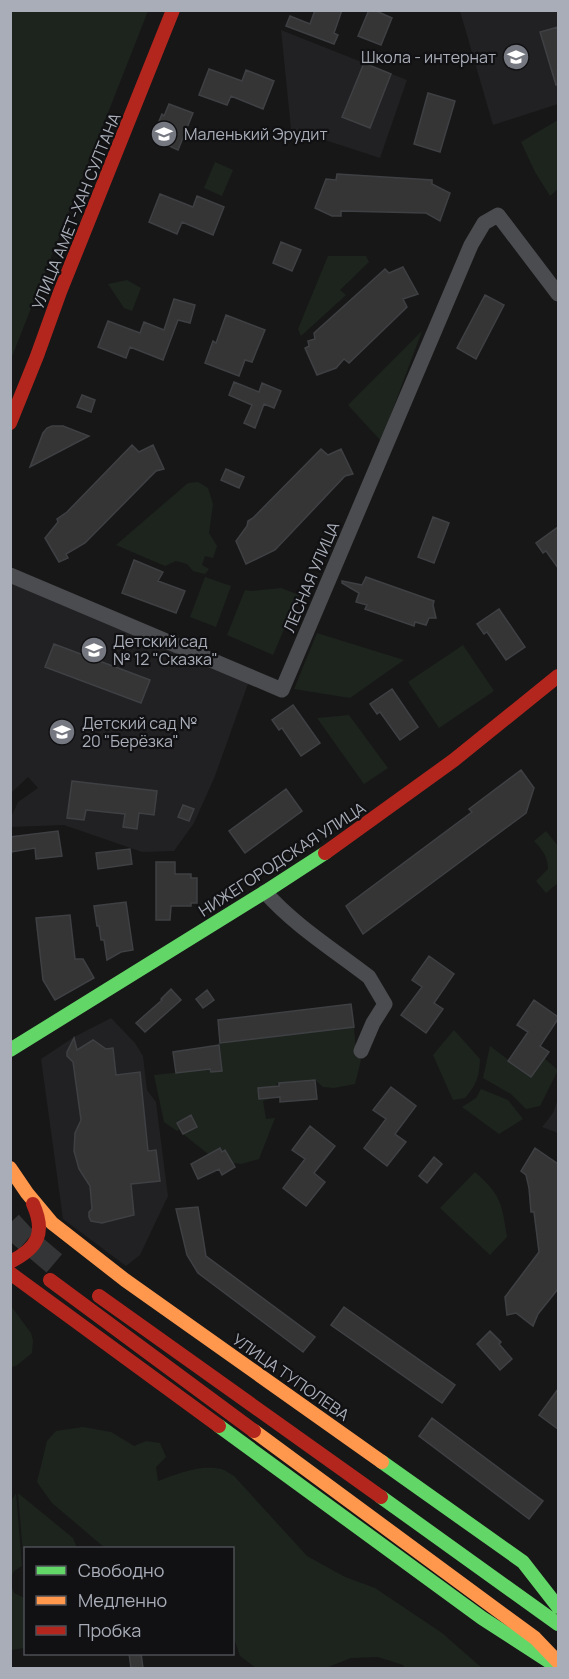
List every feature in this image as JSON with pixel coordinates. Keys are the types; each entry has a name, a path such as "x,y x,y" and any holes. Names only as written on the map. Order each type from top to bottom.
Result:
{"main road":[{"name":"УЛИЦА АМЕТ-ХАН СУЛТАНА","path":"10,423 173,10"},
{"name":"НИЖЕГОРОДСКАЯ УЛИЦА","path":"10,1050 265,892 337,844 409,794 558,676"},
{"name":"УЛИЦА ТУПОЛЕВА","path":"10,1168 27,1194 52,1223 125,1280 523,1562 558,1607"},
{"path":"10,1262 26,1255 36,1243 40,1229 39,1215 27,1194"},
{"path":"10,1273 482,1618 557,1668"},
{"path":"50,1281 535,1638 558,1662"},
{"path":"90,1290 558,1624"}],"street":[{"name":"ЛЕСНАЯ УЛИЦА","path":"10,575 282,690 471,245 484,223 498,215 558,294"},
{"path":"265,892 277,906 369,977 377,990 385,1004 373,1023 361,1051"}],"shaded area":[{"path":"10,11 148,11 11,359"},
{"name":"Школа - интернат","path":"460,11 558,11 558,104 493,125"},
{"path":"281,30 407,80 380,158 291,129"},
{"path":"558,120 558,189 550,196 535,172 521,142"},
{"path":"215,162 233,170 222,196 204,188"},
{"path":"328,256 366,256 369,262 340,290 346,295 301,336 298,329"},
{"path":"127,280 141,288 132,311 124,308 108,284"},
{"path":"422,331 381,441 348,405"},
{"path":"198,482 208,488 213,504 209,533 217,546 213,558 205,556 202,565 209,569 205,574 193,571 187,564 176,561 165,566 116,545 188,483"},
{"path":"205,577 231,586 216,627 190,617"},
{"path":"11,580 249,681 215,776 194,823 174,851 142,852 64,825 11,827 11,817 18,802 38,788 28,777 11,793"},
{"path":"281,588 299,595 273,655 227,635 245,590"},
{"path":"317,633 404,660 350,698 294,689"},
{"path":"463,645 494,691 439,728 408,682"},
{"path":"349,715 388,768 364,784 317,718"},
{"path":"546,831 558,846 558,883 546,893 536,881 548,869 547,860 534,841"},
{"path":"111,1018 135,1043 143,1056 147,1090 156,1102 168,1196 140,1255 126,1266 63,1219 41,1059 74,1037"},
{"path":"354,1027 356,1052 361,1060 355,1084 334,1088 323,1087 315,1080 279,1083 258,1088 259,1099 275,1097 263,1101 266,1119 275,1118 259,1159 233,1164 225,1150 222,1152 220,1148 213,1152 215,1155 212,1157 183,1134 191,1116 177,1123 180,1129 177,1131 164,1122 154,1075 210,1069 211,1072 222,1071 218,1043"},
{"path":"454,1030 480,1059 478,1076 472,1089 465,1098 453,1100 433,1055"},
{"path":"490,1046 531,1077 544,1058 558,1070 540,1106 526,1109 511,1094 483,1078"},
{"path":"481,1089 508,1100 523,1119 499,1134 462,1107 476,1098"},
{"path":"558,1099 558,1133 542,1127 553,1113"},
{"path":"475,1172 499,1200 504,1216 507,1237 490,1255 440,1208"},
{"path":"11,1306 31,1333 33,1340 32,1353 16,1366 11,1367"},
{"path":"83,1427 111,1432 134,1446 146,1441 160,1443 166,1457 156,1467 158,1481 197,1469 213,1468 226,1471 234,1476 307,1556 345,1577 375,1588 442,1633 482,1668 405,1668 403,1665 378,1657 351,1658 326,1668 256,1668 240,1656 234,1639 234,1547 104,1547 52,1503 37,1482 47,1441 56,1431"},
{"path":"16,1493 22,1566 14,1571 11,1577 11,1501"},
{"path":"18,1493 73,1538 77,1547 24,1547 24,1566"},
{"path":"11,1585 14,1593 24,1598 24,1648 11,1650"}],"building":[{"path":"315,10 342,10 334,33 338,35 334,44 286,26 290,16 310,24"},
{"path":"369,10 392,18 381,45 358,36"},
{"path":"558,27 558,84 556,85 540,32"},
{"path":"364,63 391,74 370,128 342,117"},
{"path":"209,69 242,81 246,70 274,81 263,109 231,96 227,105 199,95"},
{"path":"428,93 455,101 440,152 414,144"},
{"path":"169,104 193,113 178,150 152,138"},
{"path":"337,174 432,180 432,184 450,193 440,221 426,213 341,211 341,216 332,216 315,208 326,179 336,180"},
{"path":"160,194 193,207 197,196 224,207 213,235 182,222 177,234 149,222"},
{"path":"281,242 301,250 292,271 273,263"},
{"path":"403,267 418,294 403,299 407,307 349,363 344,359 336,368 317,375 305,348 309,346 308,341 315,339 314,333 385,269 389,273"},
{"path":"485,295 504,305 476,359 457,348"},
{"path":"174,299 195,305 190,323 178,320 163,360 130,347 126,358 98,347 108,321 140,333 144,322 164,330"},
{"path":"226,315 265,330 252,362 245,360 239,376 205,363 213,341 216,343"},
{"path":"234,382 259,392 262,383 281,391 274,408 264,404 255,428 244,423 252,405 229,395"},
{"path":"82,395 95,400 91,412 77,407"},
{"path":"52,426 63,426 89,436 30,467 43,433"},
{"path":"132,445 139,452 153,445 164,469 156,471 85,543 66,554 68,558 59,562 45,538 58,522 57,519 67,512"},
{"path":"321,449 328,455 341,449 353,474 345,476 275,550 246,564 236,541 248,521"},
{"path":"226,469 244,477 239,488 221,480"},
{"path":"433,517 449,523 434,563 418,557"},
{"path":"558,527 558,568 546,551 543,553 536,543"},
{"path":"134,560 163,572 158,581 185,591 176,613 122,593"},
{"path":"366,577 434,601 436,618 429,618 426,625 415,622 414,626 365,609 367,605 356,602 359,593 342,581 362,585"},
{"path":"499,609 525,647 506,660 487,632 484,634 477,624"},
{"path":"54,644 150,680 141,703 45,667"},
{"path":"392,689 418,727 400,740 380,712 377,714 370,704"},
{"path":"293,705 320,743 301,756 282,728 279,730 272,720"},
{"path":"521,770 534,788 526,813 363,934 346,906 472,812 469,809"},
{"path":"72,781 157,791 154,815 139,813 137,829 123,827 125,814 86,810 84,820 67,818"},
{"path":"286,789 302,811 245,853 229,831"},
{"path":"183,805 194,809 189,821 178,817"},
{"path":"58,831 62,856 36,859 35,848 10,852 10,837"},
{"path":"130,849 132,864 98,869 96,853"},
{"path":"156,862 175,862 175,874 191,874 191,878 197,878 197,903 191,903 191,906 171,906 170,920 156,920"},
{"path":"126,902 133,950 121,952 107,960 94,906"},
{"path":"70,915 75,959 83,959 94,978 55,1000 43,980 36,918"},
{"path":"429,956 454,974 434,1003 443,1009 426,1033 401,1015 422,987 412,980"},
{"path":"171,989 181,1000 145,1032 136,1023"},
{"path":"207,990 214,1000 203,1008 196,999"},
{"path":"534,1000 558,1019 540,1046 549,1052 531,1077 508,1061 528,1032 517,1025"},
{"path":"351,1004 354,1027 220,1043 218,1020"},
{"path":"74,1038 77,1050 93,1040 106,1049 113,1048 116,1075 140,1072 148,1151 156,1150 160,1181 131,1184 134,1215 102,1223 91,1221 89,1217 92,1209 90,1186 79,1169 74,1151 75,1133 81,1120 73,1062 67,1056 67,1052"},
{"path":"219,1045 222,1071 211,1072 210,1069 176,1073 173,1052"},
{"path":"315,1080 317,1099 280,1102 280,1097 259,1099 258,1088 279,1086 279,1083"},
{"path":"391,1087 416,1106 395,1134 406,1142 387,1166 364,1148 386,1119 373,1110"},
{"path":"191,1115 197,1127 183,1134 177,1123"},
{"path":"310,1126 335,1146 314,1173 325,1182 306,1206 283,1188 305,1159 292,1150"},
{"path":"220,1148 222,1152 225,1150 235,1167 222,1175 219,1169 198,1179 191,1164"},
{"path":"535,1148 558,1164 558,1289 538,1314 533,1326 516,1313 507,1315 505,1297 539,1252 529,1188 526,1175 521,1171"},
{"path":"434,1157 442,1164 427,1183 419,1176"},
{"path":"198,1207 206,1256 315,1337 303,1352 198,1273 187,1255 176,1209"},
{"path":"344,1307 455,1385 442,1403 331,1325"},
{"path":"490,1331 501,1342 499,1344 512,1359 500,1370 477,1344"},
{"path":"558,1389 558,1429 539,1415"},
{"path":"432,1418 543,1501 529,1519 419,1436"},
{"path":"129,1655 141,1655 143,1668 131,1668"}],"tunnel":[{"path":"10,1223 61,1269"}],"traffic: fast":[{"path":"10,1050 325,853"},
{"path":"219,1426 482,1618 550,1662"},
{"path":"382,1462 523,1562 558,1607"},
{"path":"381,1497 558,1624"}],"traffic: slow":[{"path":"10,1168 52,1223 125,1280 382,1462"},
{"path":"254,1431 535,1638 558,1662"}],"traffic: jam":[{"path":"10,423 173,10"},
{"path":"325,853 454,760 558,676"},
{"path":"10,1262 20,1257 37,1239 39,1223 33,1204"},
{"path":"10,1273 219,1426"},
{"path":"50,1280 254,1431"},
{"path":"99,1296 381,1497"}],"place":[{"name":"Школа - интернат","path":"516,57"},
{"name":"Маленький Эрудит","path":"164,134"},
{"name":"Детский сад № 12 \"Сказка\"","path":"94,650"},
{"name":"Детский сад № 20 \"Берёзка\"","path":"62,732"}]}
